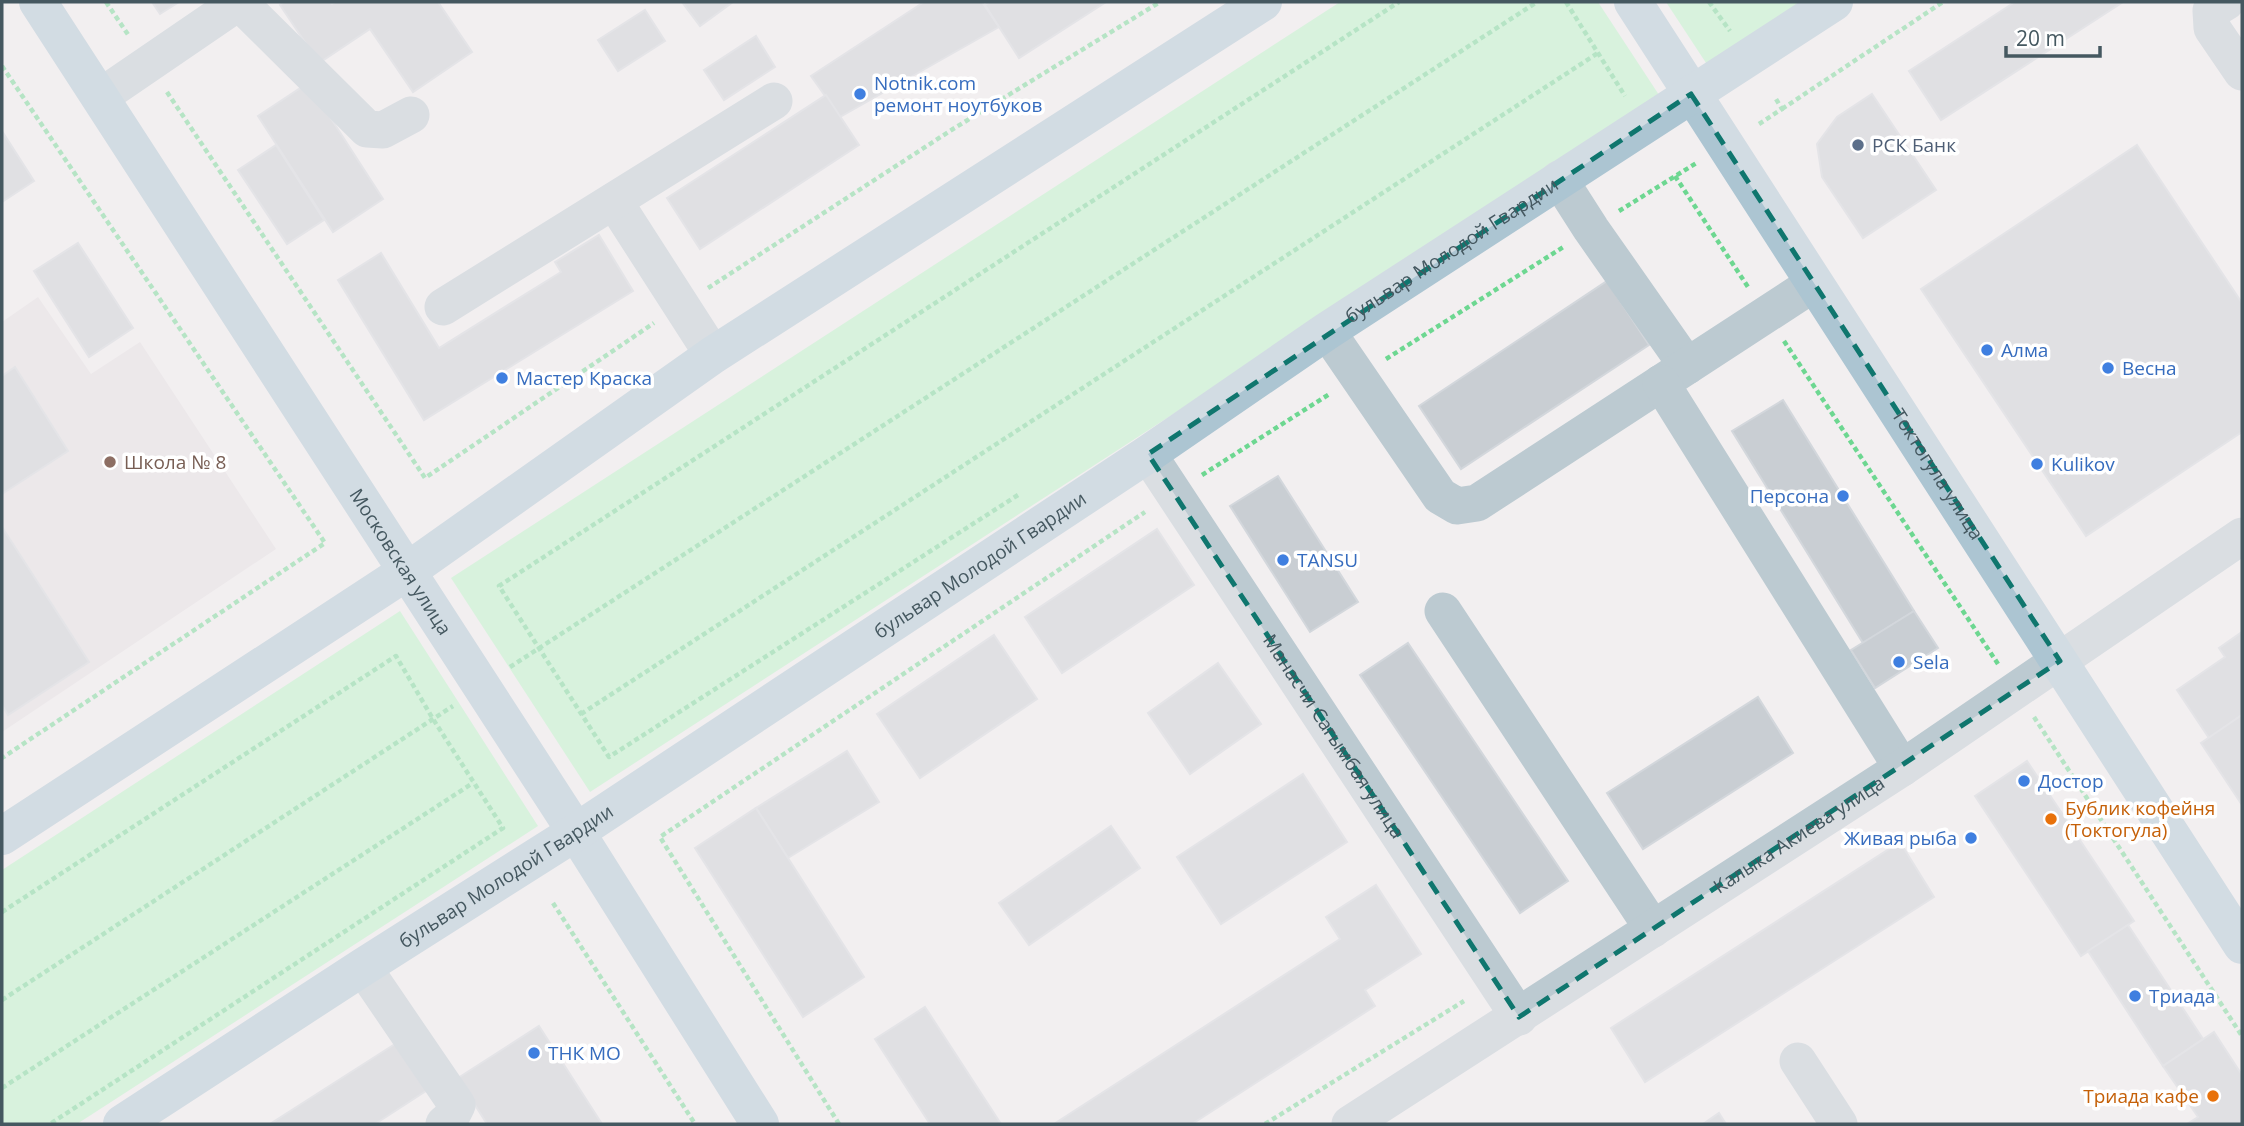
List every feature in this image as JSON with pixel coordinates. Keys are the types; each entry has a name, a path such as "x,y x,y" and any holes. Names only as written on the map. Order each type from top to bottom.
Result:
{"main road":[{"name":"Московская улица","path":"38,2 576,832 760,1124"},
{"path":"2,836 405,572 713,355 1262,2"},
{"name":"Токтогула улица","path":"1633,2 2242,945"},
{"name":"бульвар Молодой Гвардии","path":"122,1124 576,832 1148,454 1327,331 1834,2"}],"street":[{"path":"100,97 239,2 367,129 383,130 411,116"},
{"path":"2226,2 2211,11 2212,28 2242,72"},
{"path":"443,307 775,101"},
{"path":"1559,179 1591,229 1902,768"},
{"path":"614,201 713,355"},
{"path":"1327,331 1440,496 1457,506 1477,503 1813,284"},
{"name":"Манасчи Сагымбая улица","path":"1148,454 1519,1017"},
{"name":"Калыка Акиева улица","path":"1350,1124 1902,768 2242,536"},
{"path":"1443,611 1653,929"},
{"path":"363,967 457,1105 450,1119 444,1124"},
{"path":"1798,1061 1839,1124"}],"path":[{"path":"106,2 425,478 681,305 941,136 1160,2"},
{"path":"609,757 499,586 1399,2"},
{"path":"2,1000 538,648 1537,2"},
{"path":"1566,2 1629,102"},
{"path":"1709,2 1732,33"},
{"path":"1759,124 1943,2"},
{"path":"581,714 1598,53"},
{"path":"2,66 325,543 2,758"},
{"path":"1776,99 1782,109"},
{"path":"1675,176 2242,1036"},
{"path":"2,912 397,656 472,783 503,828 50,1124"},
{"path":"2,1088 472,783"},
{"path":"660,837 839,1124"},
{"path":"553,903 695,1124"},
{"path":"1265,1124 1464,1001"}],"highlighted area":[{"path":"1691,94 2060,661 1519,1017 1148,454"}],"shaded area":[{"name":"Школа № 8","path":"38,297 91,374 140,342 276,549 2,732 2,322"}],"green space":[{"path":"1340,2 1598,2 1661,98 590,792 451,578"},
{"path":"1666,2 1808,2 1708,66"},
{"path":"400,611 538,826 77,1124 2,1124 2,870"}],"building":[{"path":"152,2 179,2 160,14"},
{"path":"284,2 438,2 472,52 413,92 370,29 319,63 280,5"},
{"path":"682,2 733,2 700,26"},
{"path":"924,2 982,2 999,27 840,117 811,76"},
{"path":"990,2 1106,2 1019,58 985,5"},
{"path":"2015,2 2123,2 1941,120 1909,71"},
{"path":"645,10 665,41 618,71 598,40"},
{"path":"756,36 775,67 724,100 704,70"},
{"path":"308,83 383,199 333,232 258,116"},
{"path":"1872,94 1936,190 1863,238 1822,177 1817,144 1837,117"},
{"path":"826,95 859,145 700,249 667,198"},
{"path":"2,131 34,181 2,202"},
{"path":"276,145 324,220 287,244 238,170"},
{"name":"Весна","path":"2137,145 2242,303 2242,432 2086,536 1921,289"},
{"path":"599,235 633,291 424,420 338,280 381,253 439,348 561,272 555,262"},
{"path":"78,243 133,328 89,357 34,271"},
{"path":"1607,281 1649,345 1461,469 1419,406"},
{"path":"15,367 68,451 2,494 2,376"},
{"path":"1783,400 1914,611 1863,643 1732,431"},
{"path":"1278,476 1358,602 1310,632 1230,506"},
{"path":"2,527 89,662 8,715 2,705"},
{"path":"1157,529 1194,585 1062,673 1025,617"},
{"path":"1914,611 1938,648 1875,688 1851,650"},
{"path":"2242,632 2242,715 2209,738 2177,690 2225,657 2219,648"},
{"path":"994,635 1037,699 920,778 877,714"},
{"path":"1408,643 1568,881 1520,913 1360,675"},
{"path":"1218,663 1261,724 1190,774 1148,713"},
{"path":"1758,697 1793,753 1643,849 1607,793"},
{"path":"2242,715 2242,805 2201,743"},
{"path":"847,751 879,802 788,858 756,808"},
{"path":"2027,761 2134,921 2081,956 1975,796"},
{"path":"1303,774 1347,842 1221,924 1177,857"},
{"path":"756,808 864,977 803,1017 695,848"},
{"path":"1111,826 1140,868 1029,945 999,903"},
{"path":"1900,842 1934,897 1645,1082 1611,1028"},
{"path":"1376,885 1421,954 1365,990 1375,1006 1192,1124 1054,1124 1340,939 1326,917"},
{"path":"2128,925 2203,1039 2163,1066 2088,951"},
{"path":"925,1007 1001,1124 930,1124 875,1039"},
{"path":"539,1026 602,1124 487,1124 458,1078"},
{"name":"Триада кафе","path":"2214,1032 2242,1075 2242,1124 2187,1124 2198,1117 2163,1066"},
{"path":"398,1042 429,1089 375,1124 270,1124"},
{"path":"1719,1113 1726,1124 1703,1124"}],"place":[{"name":"Notnik.com ремонт ноутбуков","path":"860,94"},
{"name":"РСК Банк","path":"1858,145"},
{"name":"Алма","path":"1987,350"},
{"name":"Весна","path":"2108,368"},
{"name":"Мастер Краска","path":"502,378"},
{"name":"Школа № 8","path":"110,462"},
{"name":"Kulikov","path":"2037,464"},
{"name":"Персона","path":"1843,496"},
{"name":"TANSU","path":"1283,560"},
{"name":"Sela","path":"1899,662"},
{"name":"Достор","path":"2024,781"},
{"name":"Бублик кофейня (Токтогула)","path":"2051,819"},
{"name":"Живая рыба","path":"1971,838"},
{"name":"Триада","path":"2135,996"},
{"name":"ТНК МО","path":"534,1053"},
{"name":"Триада кафе","path":"2213,1096"}]}
